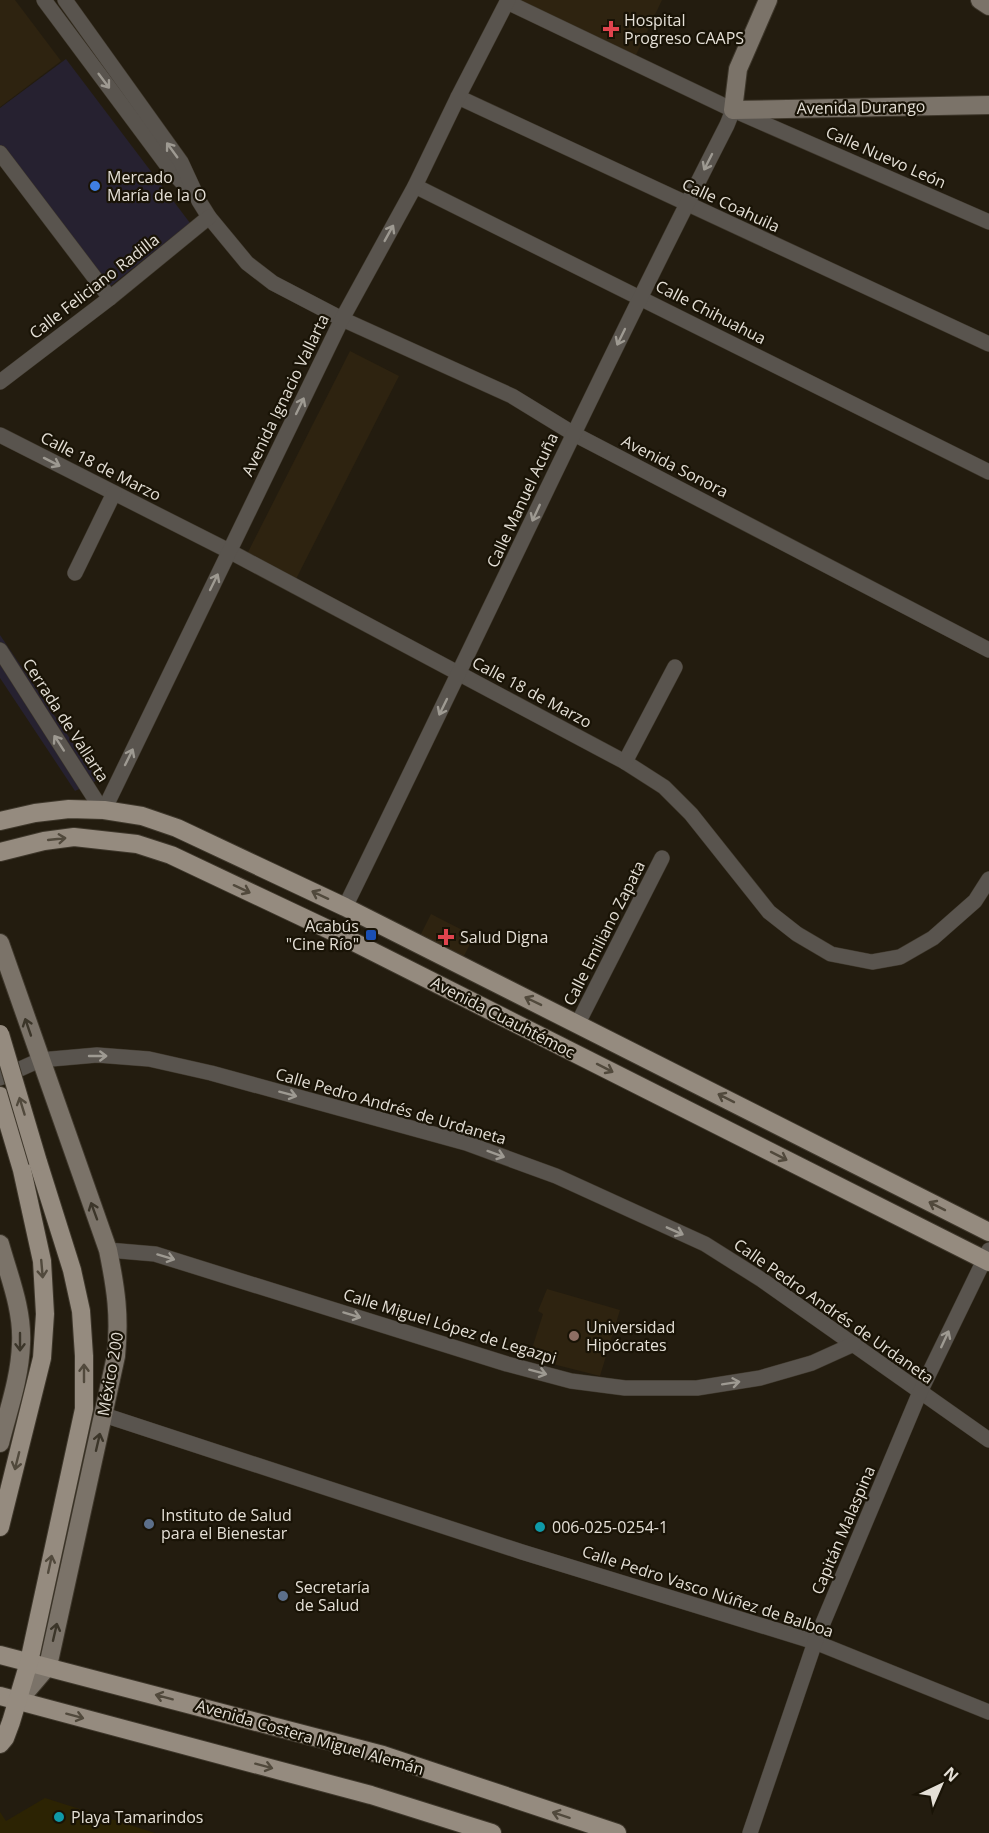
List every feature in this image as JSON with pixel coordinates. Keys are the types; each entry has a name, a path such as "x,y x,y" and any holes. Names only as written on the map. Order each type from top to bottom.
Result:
{"main road":[{"name":"Avenida Cuauhtémoc","path":"0,821 35,813 69,809 103,810 142,816 177,828 345,907 989,1232"},
{"name":"Avenida Cuauhtémoc","path":"0,852 44,840 74,837 137,844 171,855 336,933 987,1257"},
{"path":"0,1034 30,1166 42,1261 45,1314 42,1358 0,1527"},
{"path":"0,1096 72,1270 81,1311 84,1356 84,1409 29,1662 19,1701 5,1738 0,1744"},
{"name":"Avenida Costera Miguel Alemán","path":"0,1655 383,1755 617,1833"},
{"path":"0,1696 371,1795 492,1833"}],"street":[{"path":"44,0 169,168 200,201"},
{"path":"65,0 181,162 200,201"},
{"path":"733,110 738,69 768,0"},
{"path":"980,0 989,6"},
{"name":"Calle Nuevo León","path":"508,1 733,110 989,222"},
{"name":"Avenida Ignacio Vallarta","path":"103,810 342,319 416,186 458,97 508,1"},
{"path":"89,61 102,52"},
{"name":"Calle Coahuila","path":"458,97 989,344"},
{"name":"Avenida Durango","path":"733,110 989,105"},
{"name":"Calle Manuel Acuña","path":"345,907 733,110"},
{"path":"0,153 110,298"},
{"name":"Calle Chihuahua","path":"416,186 989,472"},
{"name":"Avenida Sonora","path":"200,201 209,217 247,263 273,283 342,319 512,396 574,434 989,650"},
{"name":"Calle Feliciano Radilla","path":"0,382 110,298 209,217"},
{"name":"Calle 18 de Marzo","path":"0,435 229,551 625,762 664,787 691,814 769,912 797,934 831,954 872,962 900,957 933,938 975,901 989,879"},
{"path":"75,573 114,493"},
{"name":"Cerrada de Vallarta","path":"0,650 103,810"},
{"path":"625,762 675,667"},
{"name":"Calle Emiliano Zapata","path":"578,1023 662,858"},
{"name":"México 200","path":"0,943 108,1250 116,1289 119,1323 116,1356 104,1415 48,1666 19,1701"},
{"name":"Calle Pedro Andrés de Urdaneta","path":"0,1078 40,1060 97,1055 149,1059 211,1073 466,1143 556,1176 705,1244 762,1280 989,1440"},
{"path":"0,1245 18,1305 21,1342 18,1375 4,1414 0,1443"},
{"name":"Calle Miguel López de Legazpi","path":"108,1250 155,1254 507,1364 582,1382 625,1388 697,1388 760,1378 812,1363 854,1344"},
{"name":"Capitán Malaspina","path":"750,1833 815,1642 920,1392 987,1257"},
{"name":"Calle Pedro Vasco Núñez de Balboa","path":"104,1415 511,1548 815,1642 989,1712"}],"shaded area":[{"path":"0,0 15,0 61,61 0,107"},
{"name":"Hospital Progreso CAAPS","path":"514,0 662,0 635,57"},
{"name":"Mercado María de la O","path":"66,59 190,223 107,289 0,149 0,108"},
{"path":"350,351 399,376 295,581 246,556"},
{"path":"0,635 98,780 75,791 0,678"},
{"name":"Salud Digna","path":"431,914 474,936 462,960 419,938"},
{"name":"Universidad Hipócrates","path":"547,1289 620,1310 600,1376 529,1358 543,1314 538,1311"}],"sand":[{"name":"Playa Tamarindos","path":"45,1798 155,1833 0,1833 0,1812 6,1821"}],"place":[{"name":"Hospital Progreso CAAPS","path":"611,29"},
{"name":"Mercado María de la O","path":"95,186"},
{"name":"Acabús \"Cine Río\"","path":"371,935"},
{"name":"Salud Digna","path":"446,937"},
{"name":"Universidad Hipócrates","path":"574,1336"},
{"name":"Instituto de Salud para el Bienestar","path":"149,1524"},
{"name":"006-025-0254-1","path":"540,1527"},
{"name":"Secretaría de Salud","path":"283,1596"},
{"name":"Playa Tamarindos","path":"59,1817"}]}
